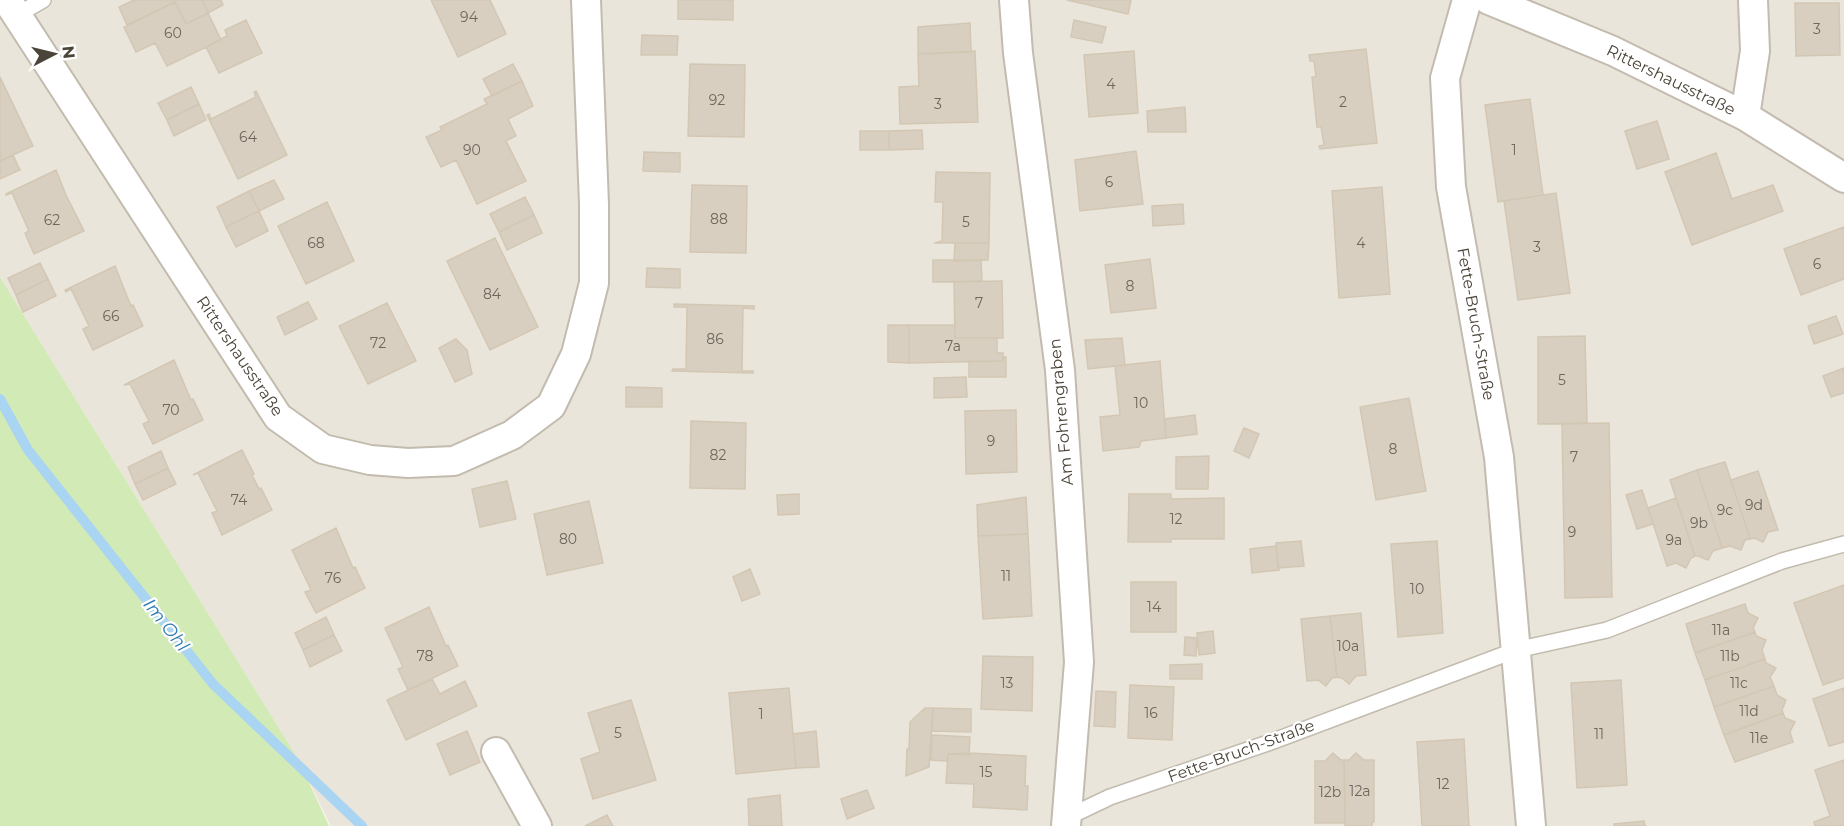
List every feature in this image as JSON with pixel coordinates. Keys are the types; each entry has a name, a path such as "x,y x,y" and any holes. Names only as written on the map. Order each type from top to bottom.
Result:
{"street":[{"name":"Rittershausstraße","path":"12,7 278,417 323,449 369,460 408,463 454,461 512,435 552,406 576,354 594,283 594,204 586,0"},
{"name":"Am Fohrengraben","path":"1014,0 1018,53 1062,394 1079,662 1059,823"},
{"name":"Fette-Bruch-Straße","path":"1467,0 1445,78 1451,187 1499,457 1531,826"},
{"name":"Rittershausstraße","path":"1489,0 1613,51 1745,116 1844,178"},
{"path":"1745,116 1755,51 1753,0"},
{"path":"496,752 537,826"}],"lane":[{"path":"12,7 43,0"},
{"name":"Fette-Bruch-Straße","path":"1059,823 1110,797 1268,743 1516,650 1607,630 1782,561 1844,544"}],"shaded area":[{"path":"0,0 1844,0 1844,826 331,826 298,759 0,277"}],"green space":[{"path":"0,277 298,759 329,826 0,826"}],"building":[{"path":"134,0 202,0 208,13 186,24 175,2 127,25 119,7"},
{"path":"202,0 221,0 223,5 208,13"},
{"path":"431,0 490,0 506,34 458,57"},
{"path":"678,0 733,0 733,20 678,19"},
{"path":"1067,0 1131,0 1128,14"},
{"path":"175,2 186,24 208,13 221,40 167,66 155,43 136,52 124,27"},
{"path":"1795,3 1839,3 1840,55 1796,56"},
{"path":"246,20 262,53 219,73 206,47 227,36 225,30"},
{"path":"1074,20 1106,27 1102,43 1071,37"},
{"path":"970,23 971,52 918,54 918,27"},
{"path":"642,35 678,36 677,55 641,55"},
{"path":"1366,49 1377,143 1320,149 1319,146 1324,145 1321,127 1317,127 1312,77 1316,77 1314,61 1310,61 1309,55"},
{"path":"975,51 978,122 900,124 899,87 919,86 918,54"},
{"path":"1134,51 1138,113 1089,117 1084,55"},
{"path":"513,64 522,81 492,96 483,79"},
{"path":"690,64 745,65 744,137 688,136"},
{"path":"0,77 33,146 0,161"},
{"path":"522,81 533,106 508,119 516,136 506,141 526,181 477,204 456,160 441,167 426,137 442,130 440,127 487,104 484,99"},
{"path":"191,87 199,104 167,120 158,103"},
{"path":"256,91 287,155 238,179 207,115 209,114 211,119 256,97 254,92"},
{"path":"1530,99 1543,195 1498,202 1485,105"},
{"path":"199,104 206,120 174,136 167,120"},
{"path":"1185,107 1186,132 1148,132 1147,111"},
{"path":"1657,121 1669,159 1637,169 1625,131"},
{"path":"922,130 923,149 889,150 889,131"},
{"path":"860,131 889,131 889,150 860,150"},
{"path":"1136,151 1143,204 1080,211 1075,160"},
{"path":"644,152 680,153 680,172 643,171"},
{"path":"1716,153 1732,199 1773,185 1783,211 1692,245 1665,172"},
{"path":"13,155 20,170 0,179 0,161"},
{"path":"56,170 84,231 34,254 25,233 29,231 12,193 6,194"},
{"path":"936,172 990,173 989,243 934,243 942,241 943,202 935,202"},
{"path":"274,180 284,199 259,211 249,191"},
{"path":"692,185 747,186 746,253 690,252"},
{"path":"1382,187 1390,294 1339,298 1332,191"},
{"path":"249,191 259,211 226,227 217,207"},
{"path":"1556,193 1570,293 1518,300 1504,201"},
{"path":"525,197 534,215 499,232 490,214"},
{"path":"327,202 354,261 306,284 278,226"},
{"path":"1183,204 1184,224 1153,226 1152,206"},
{"path":"259,211 268,231 236,247 226,227"},
{"path":"534,215 542,233 507,250 499,232"},
{"path":"1844,227 1844,279 1801,295 1784,249"},
{"path":"495,238 538,327 490,350 447,261"},
{"path":"955,243 989,243 988,260 954,261"},
{"path":"1150,259 1156,308 1111,313 1105,265"},
{"path":"933,260 981,260 982,281 933,282"},
{"path":"40,263 48,279 16,295 8,278"},
{"path":"115,266 131,306 133,305 143,326 93,350 83,329 89,326 71,289 66,292 65,290"},
{"path":"647,268 680,269 680,288 646,287"},
{"path":"48,279 56,296 23,312 16,295"},
{"path":"1002,281 1003,338 955,338 954,282"},
{"path":"308,302 317,319 285,335 277,317"},
{"path":"387,303 416,361 368,384 339,326"},
{"path":"674,304 754,306 754,309 743,308 742,371 753,371 753,373 672,371 673,369 686,369 687,307 674,307"},
{"path":"1836,316 1843,334 1814,344 1808,326"},
{"path":"888,325 909,325 909,363 888,362"},
{"path":"909,325 955,325 955,338 997,338 997,353 1003,353 1003,361 909,363"},
{"path":"1585,336 1587,423 1538,424 1538,337"},
{"path":"1122,338 1125,365 1088,369 1085,340"},
{"path":"456,339 467,350 472,374 455,382 439,348"},
{"path":"1006,357 1006,377 969,377 969,361 1003,361"},
{"path":"174,360 191,400 193,399 203,420 153,444 143,424 149,421 130,384 124,385"},
{"path":"1160,361 1166,438 1141,441 1139,447 1103,451 1100,417 1120,415 1115,366"},
{"path":"1844,368 1844,393 1831,397 1823,376"},
{"path":"966,377 967,397 934,398 934,378"},
{"path":"626,387 662,388 662,407 626,407"},
{"path":"1409,398 1426,491 1376,500 1360,407"},
{"path":"1016,410 1017,472 966,474 965,411"},
{"path":"1195,415 1197,434 1166,438 1164,419"},
{"path":"691,421 746,423 745,489 690,488"},
{"path":"1609,423 1612,597 1565,598 1562,424"},
{"path":"1244,428 1259,434 1249,458 1234,451"},
{"path":"242,450 259,489 261,488 272,510 222,535 212,513 217,511 198,473 193,475"},
{"path":"161,451 168,468 135,484 128,467"},
{"path":"1209,456 1208,489 1176,489 1176,457"},
{"path":"1725,462 1750,539 1745,540 1741,550 1730,546 1722,548 1697,470"},
{"path":"168,468 176,484 143,500 135,484"},
{"path":"1697,470 1722,548 1713,551 1708,560 1695,556 1670,480"},
{"path":"1758,471 1778,530 1768,532 1763,542 1754,538 1750,539 1731,480"},
{"path":"507,481 516,519 480,527 472,489"},
{"path":"1642,490 1653,524 1637,529 1626,495"},
{"path":"799,494 799,514 778,515 777,495"},
{"path":"1129,494 1171,494 1171,499 1224,498 1224,539 1128,542"},
{"path":"1026,497 1028,534 978,536 977,505"},
{"path":"1676,498 1695,556 1691,558 1686,568 1676,563 1667,566 1648,508"},
{"path":"589,501 603,563 547,575 534,514"},
{"path":"336,528 353,568 355,567 365,588 316,613 305,592 311,590 292,550"},
{"path":"1028,534 1032,616 983,619 978,536"},
{"path":"1301,541 1304,566 1278,568 1276,543"},
{"path":"1437,541 1443,633 1398,637 1391,544"},
{"path":"1276,546 1279,570 1252,573 1250,549"},
{"path":"750,569 760,594 742,601 733,577"},
{"path":"1131,582 1176,582 1176,632 1131,632"},
{"path":"1844,585 1844,678 1823,685 1794,603"},
{"path":"1745,604 1748,613 1758,618 1753,628 1755,632 1695,653 1686,624"},
{"path":"429,607 446,646 448,645 458,666 408,690 398,669 403,667 385,628"},
{"path":"1361,613 1366,675 1356,676 1349,684 1337,677 1330,616"},
{"path":"1330,616 1337,677 1332,678 1326,686 1318,680 1307,681 1301,619"},
{"path":"326,617 334,635 303,650 295,633"},
{"path":"1213,631 1215,653 1199,655 1197,633"},
{"path":"1755,632 1756,636 1766,640 1762,650 1765,659 1705,680 1695,653"},
{"path":"334,635 342,651 310,667 303,650"},
{"path":"1185,637 1197,638 1196,656 1184,655"},
{"path":"983,656 1033,657 1032,711 981,709"},
{"path":"1765,659 1766,663 1776,668 1770,677 1774,686 1714,707 1705,680"},
{"path":"1202,664 1202,679 1170,679 1170,665"},
{"path":"432,679 440,694 465,681 477,706 406,740 387,700"},
{"path":"1621,680 1627,785 1577,788 1571,683"},
{"path":"1130,685 1174,687 1172,740 1128,738"},
{"path":"1774,686 1777,695 1786,700 1783,713 1724,735 1714,707"},
{"path":"789,688 796,768 736,774 729,693"},
{"path":"1844,688 1844,742 1829,746 1813,699"},
{"path":"1096,691 1116,692 1115,727 1094,726"},
{"path":"631,700 656,780 593,799 581,759 600,752 588,713"},
{"path":"925,708 933,708 929,767 906,776 910,722"},
{"path":"933,708 971,709 971,732 932,731"},
{"path":"1783,713 1785,718 1795,722 1790,732 1793,742 1735,762 1724,735"},
{"path":"467,731 480,762 450,775 437,744"},
{"path":"816,731 819,767 796,768 793,734"},
{"path":"932,735 970,737 969,755 948,754 947,761 931,760"},
{"path":"1464,739 1469,826 1422,826 1417,742"},
{"path":"1333,753 1344,760 1345,823 1315,823 1315,761 1325,761"},
{"path":"1356,753 1364,760 1374,760 1374,822 1372,826 1345,826 1344,760 1349,760"},
{"path":"948,754 1026,756 1027,810 973,807 974,784 946,783"},
{"path":"1844,760 1844,826 1815,826 1814,822 1830,816 1815,770"},
{"path":"867,790 874,808 847,819 841,799"},
{"path":"780,795 782,826 749,826 748,799"},
{"path":"607,815 613,826 585,826"},
{"path":"1644,821 1645,826 1614,826 1614,824"}],"waterway":[{"name":"Im Ohl","path":"0,399 28,450 213,684 362,826"}]}
